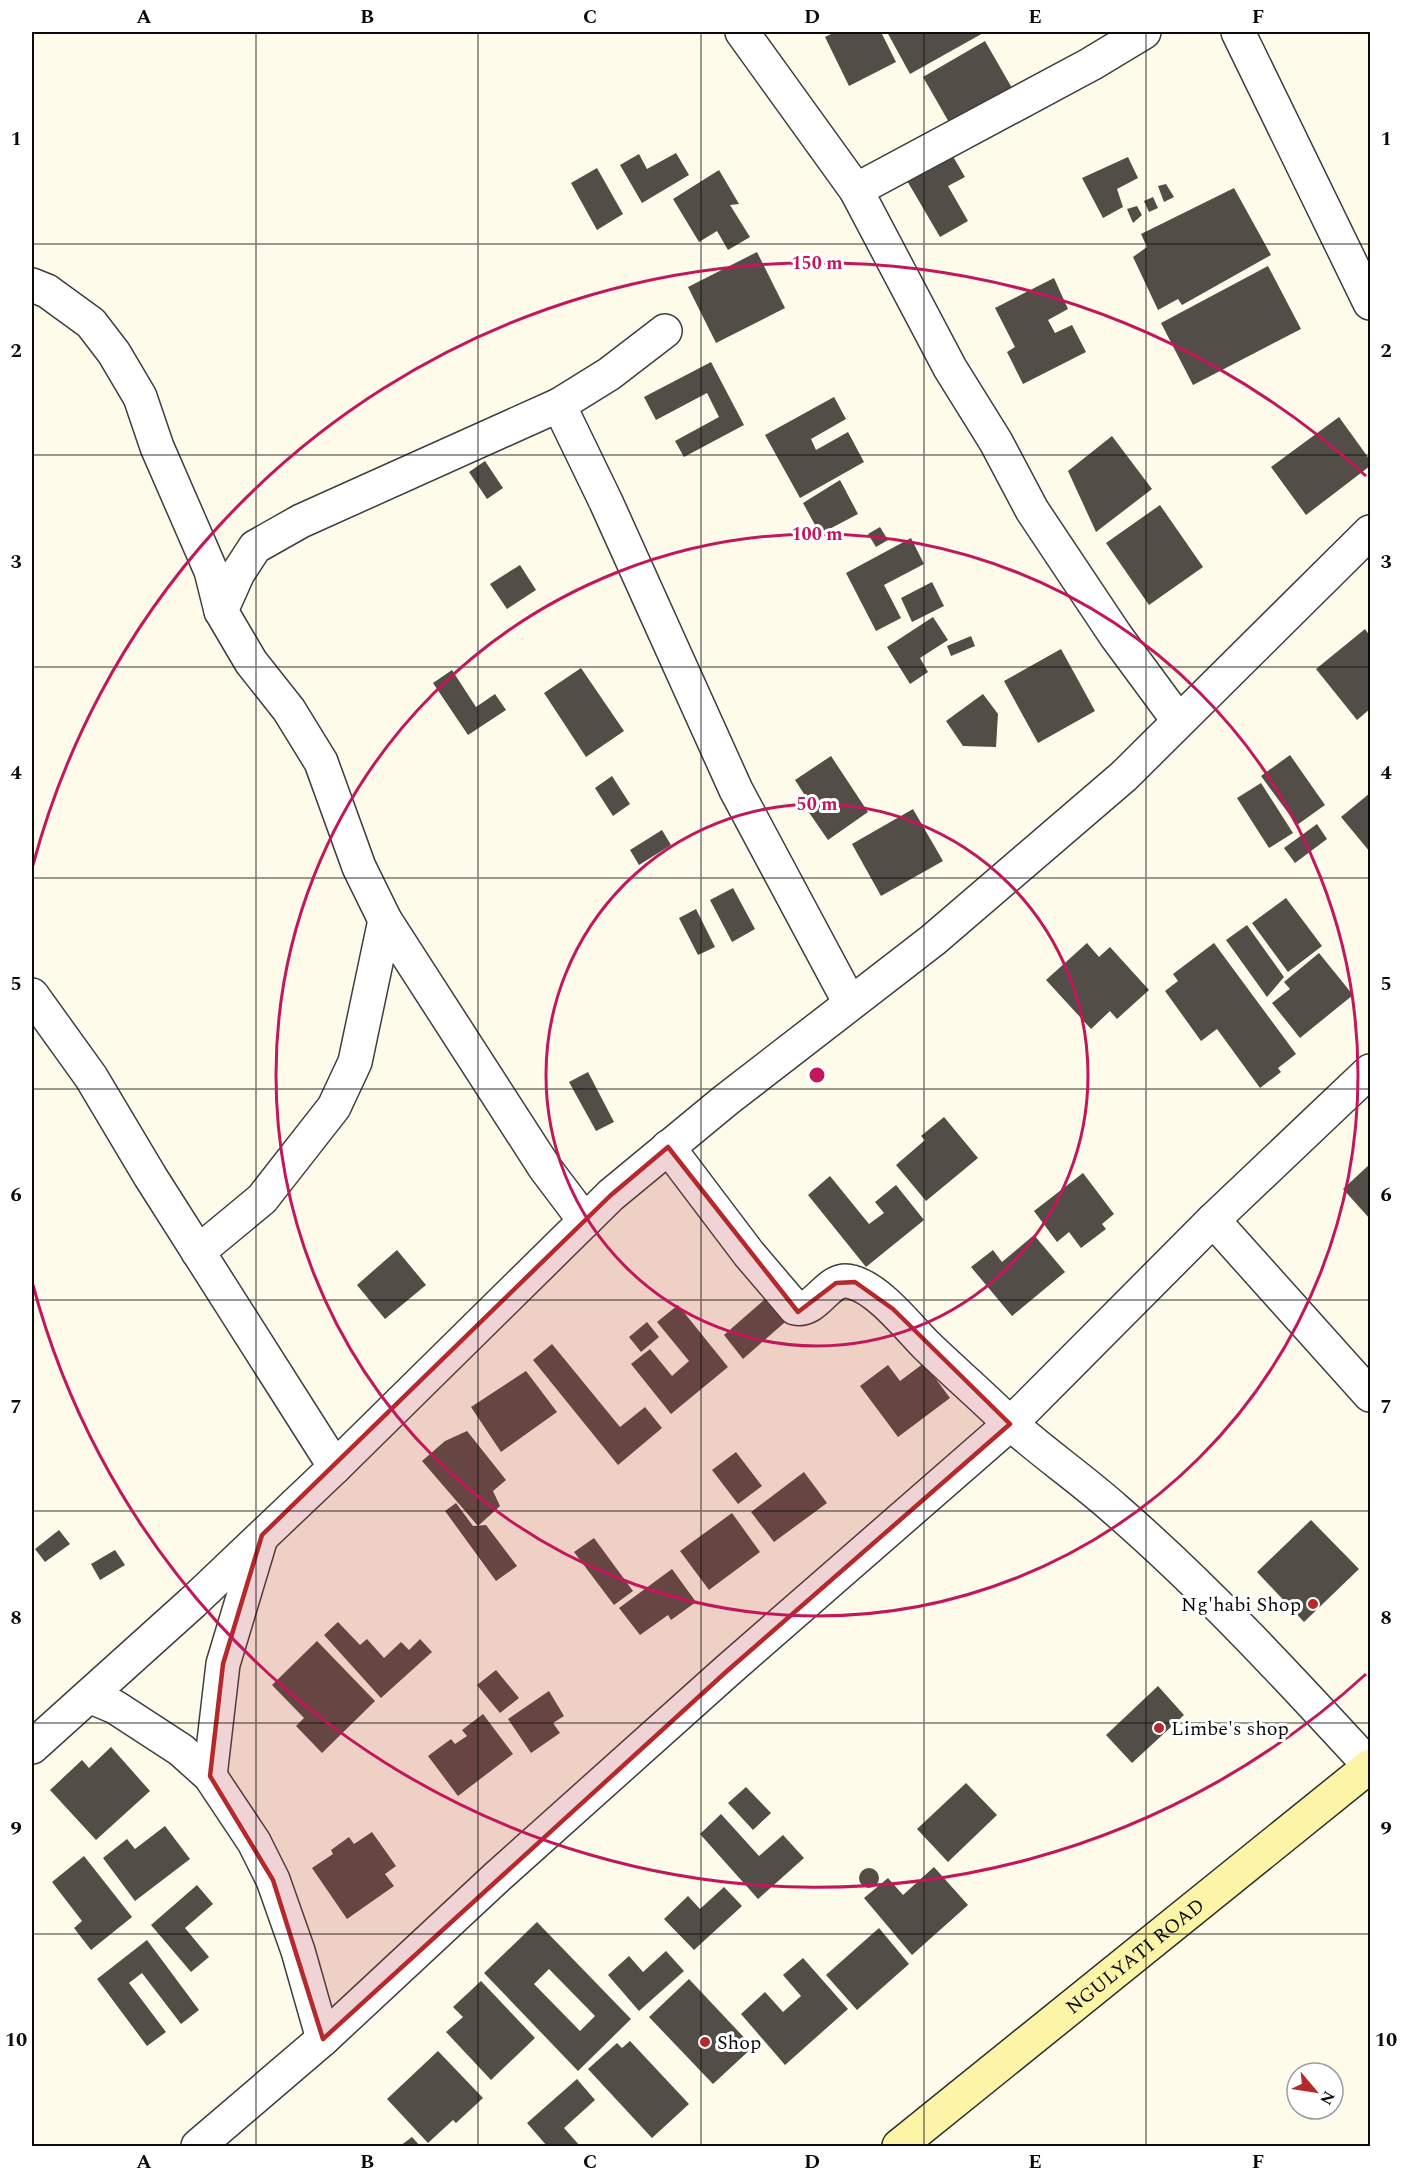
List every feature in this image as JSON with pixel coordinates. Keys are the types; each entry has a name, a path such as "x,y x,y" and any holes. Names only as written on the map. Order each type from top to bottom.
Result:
{"main road":[{"name":"NGULYATI ROAD","path":"899,2146 1370,1766"}],"street":[{"path":"742,32 856,190 950,368 996,442 1032,510 1116,636 1178,720"},
{"path":"856,190 1091,64 1144,32"},
{"path":"1238,32 1371,303"},
{"path":"32,285 47,291 91,324 114,353 140,397 157,447 211,572 221,611 251,662 289,710 321,762 359,867 385,920 545,1168 585,1221"},
{"path":"221,611 238,573 255,547 311,516 559,405 609,374 665,331"},
{"path":"559,405 606,502 736,790 850,1003"},
{"path":"32,1747 335,1467 610,1195 850,1003 933,940 1115,784 1371,532"},
{"path":"198,1251 261,1199 334,1107 354,1062 385,920"},
{"path":"32,995 91,1077 335,1467"},
{"path":"198,2146 323,2038 506,1869 727,1671 1010,1424 1213,1220 1371,1071"},
{"path":"668,1147 749,1254 795,1308 802,1310 810,1306 836,1283 855,1282 893,1309 926,1345 1010,1424 1115,1509 1203,1590 1370,1766"},
{"path":"1213,1220 1371,1395"},
{"path":"210,1776 223,1664 262,1535"},
{"path":"89,1696 115,1707 181,1750 210,1776 254,1842 273,1880 298,1951 323,2038"}],"highlighted area":[{"path":"668,1147 798,1312 836,1283 855,1282 893,1309 1010,1424 727,1671 323,2039 273,1880 210,1776 223,1664 262,1535 611,1195"}],"building":[{"path":"835,32 881,32 896,62 849,86 825,37"},
{"path":"887,32 985,32 910,74"},
{"path":"985,41 1012,88 950,124 923,77"},
{"path":"676,153 689,175 642,203 620,165 639,154 647,169"},
{"path":"951,153 965,177 948,186 968,221 940,237 906,179"},
{"path":"1128,157 1138,178 1117,189 1123,207 1103,218 1082,178"},
{"path":"597,168 623,214 597,230 571,183"},
{"path":"719,170 739,204 730,205 750,237 728,250 717,231 699,242 673,199"},
{"path":"1166,184 1174,197 1164,202 1158,186"},
{"path":"1234,188 1271,255 1182,305 1178,299 1158,310 1133,257 1147,247 1141,234"},
{"path":"1153,197 1158,208 1149,212 1144,201"},
{"path":"1137,206 1142,215 1133,223 1127,209"},
{"path":"757,252 785,308 716,343 688,287"},
{"path":"1268,266 1301,329 1193,385 1161,323"},
{"path":"1054,278 1068,309 1048,320 1055,333 1072,325 1086,352 1023,384 1007,352 1015,347 995,308"},
{"path":"711,362 744,425 684,457 675,441 719,417 707,393 656,420 644,397"},
{"path":"834,397 846,419 811,439 816,450 848,432 864,462 800,498 765,435"},
{"path":"1339,417 1370,460 1370,466 1306,515 1271,467"},
{"path":"1112,436 1152,489 1096,532 1068,471"},
{"path":"485,461 503,488 487,499 469,472"},
{"path":"840,480 858,514 820,534 803,503"},
{"path":"1160,505 1203,567 1149,605 1106,543"},
{"path":"880,527 888,540 876,547 868,534"},
{"path":"911,538 924,564 884,585 901,618 876,631 846,573"},
{"path":"520,565 536,590 507,609 490,584"},
{"path":"932,582 944,606 912,622 901,598"},
{"path":"933,617 948,640 920,658 928,672 910,684 887,647"},
{"path":"1365,629 1370,636 1370,709 1357,720 1316,669"},
{"path":"971,636 975,646 951,656 947,646"},
{"path":"1061,649 1095,711 1038,743 1004,681"},
{"path":"581,668 624,731 586,757 544,693"},
{"path":"452,670 476,707 495,694 506,710 468,735 433,683"},
{"path":"983,694 998,714 996,747 963,746 946,721"},
{"path":"1290,755 1325,805 1297,825 1261,776"},
{"path":"831,756 868,812 828,840 801,801 806,797 795,780"},
{"path":"612,776 630,804 613,816 595,788"},
{"path":"1261,783 1293,833 1269,848 1237,798"},
{"path":"1370,793 1370,852 1341,817"},
{"path":"913,809 943,861 881,896 852,844"},
{"path":"1317,824 1327,839 1295,863 1284,848"},
{"path":"662,830 671,845 639,865 630,850"},
{"path":"733,888 755,929 732,942 710,900"},
{"path":"1286,898 1322,946 1288,972 1252,923"},
{"path":"696,909 715,947 698,955 679,918"},
{"path":"1247,925 1284,977 1267,997 1226,940"},
{"path":"1087,943 1099,957 1110,947 1149,990 1117,1019 1110,1011 1091,1029 1046,980"},
{"path":"1214,943 1296,1054 1278,1068 1281,1072 1260,1088 1217,1029 1201,1041 1165,991 1178,981 1173,974"},
{"path":"1319,953 1353,995 1300,1038 1272,1003 1290,989 1284,982"},
{"path":"588,1072 614,1122 596,1131 569,1082"},
{"path":"944,1117 978,1158 926,1201 896,1165 925,1140 921,1136"},
{"path":"1370,1164 1370,1219 1343,1189"},
{"path":"1083,1173 1114,1214 1102,1224 1106,1229 1081,1248 1069,1232 1057,1242 1034,1211"},
{"path":"830,1176 869,1224 884,1213 875,1202 896,1185 924,1220 866,1267 808,1195"},
{"path":"1034,1235 1065,1272 1012,1316 971,1267 993,1250 1002,1262"},
{"path":"397,1250 426,1285 385,1319 357,1285"},
{"path":"772,1293 792,1316 743,1359 724,1335"},
{"path":"678,1305 728,1367 671,1414 631,1364 650,1349 672,1376 689,1361 657,1322"},
{"path":"647,1322 659,1337 641,1352 629,1337"},
{"path":"552,1344 620,1427 645,1407 662,1428 618,1465 533,1360"},
{"path":"924,1363 950,1398 898,1437 860,1386 888,1365 900,1381"},
{"path":"526,1371 557,1412 501,1452 471,1407"},
{"path":"467,1431 506,1480 493,1491 500,1506 478,1526 422,1461 445,1441"},
{"path":"736,1452 762,1486 738,1504 712,1470"},
{"path":"804,1472 827,1503 774,1542 751,1512"},
{"path":"456,1503 473,1526 486,1525 517,1566 496,1581 445,1511"},
{"path":"732,1513 760,1552 709,1590 680,1551"},
{"path":"1311,1520 1359,1569 1304,1622 1257,1572"},
{"path":"59,1530 70,1544 45,1562 35,1549"},
{"path":"594,1538 633,1591 614,1605 574,1552"},
{"path":"115,1550 125,1565 100,1580 91,1564"},
{"path":"672,1569 696,1602 671,1620 668,1615 640,1635 619,1608"},
{"path":"338,1622 360,1645 367,1639 384,1658 401,1642 409,1650 420,1639 432,1652 381,1698 324,1635"},
{"path":"317,1641 375,1701 322,1753 296,1726 304,1718 272,1685"},
{"path":"496,1670 519,1698 500,1713 477,1685"},
{"path":"1158,1686 1184,1715 1132,1763 1106,1735"},
{"path":"549,1691 564,1716 553,1723 560,1733 531,1753 508,1719"},
{"path":"483,1714 513,1754 458,1796 428,1756 451,1739 455,1744 467,1736 462,1730"},
{"path":"111,1747 150,1791 96,1840 50,1790 82,1760 89,1768"},
{"path":"966,1783 997,1815 948,1862 917,1829"},
{"path":"746,1787 771,1813 753,1830 728,1803"},
{"path":"721,1814 759,1856 783,1835 804,1858 758,1899 700,1834"},
{"path":"165,1826 190,1859 135,1901 103,1858 127,1839 135,1849"},
{"path":"372,1832 396,1866 385,1874 394,1886 347,1919 312,1868 333,1854 331,1850 349,1837 354,1844"},
{"path":"84,1856 132,1917 91,1950 74,1928 82,1921 52,1882"},
{"path":"934,1867 968,1905 912,1955 864,1898 888,1878 903,1895"},
{"path":"869,1868 876,1871 879,1878 876,1885 869,1888 862,1885 859,1878 862,1871"},
{"path":"197,1885 213,1904 185,1928 209,1957 191,1972 151,1925"},
{"path":"724,1887 742,1906 694,1950 664,1919 688,1896 700,1909"},
{"path":"537,1922 631,2019 578,2071 484,1973","holes":["549,1969 595,2016 580,2031 534,1984"]},
{"path":"879,1928 909,1964 857,2010 826,1975"},
{"path":"147,1940 199,2010 181,2024 142,1973 129,1983 166,2032 147,2046 97,1979"},
{"path":"666,1951 684,1971 639,2011 608,1975 629,1956 643,1972"},
{"path":"803,1958 848,2009 785,2065 741,2014 765,1992 783,2012 801,1996 783,1975"},
{"path":"689,1979 753,2047 713,2084 649,2017"},
{"path":"481,1981 535,2038 491,2080 446,2032 463,2017 453,2007"},
{"path":"630,2041 689,2104 652,2138 588,2069 617,2043 622,2048"},
{"path":"438,2051 483,2098 456,2123 453,2120 428,2143 387,2099"},
{"path":"577,2079 595,2100 564,2128 580,2146 547,2146 527,2123"},
{"path":"412,2137 420,2146 400,2146"}],"place":[{"name":"Ng'habi Shop","path":"1313,1604"},
{"name":"Limbe's shop","path":"1159,1728"},
{"name":"Shop","path":"705,2042"}]}
